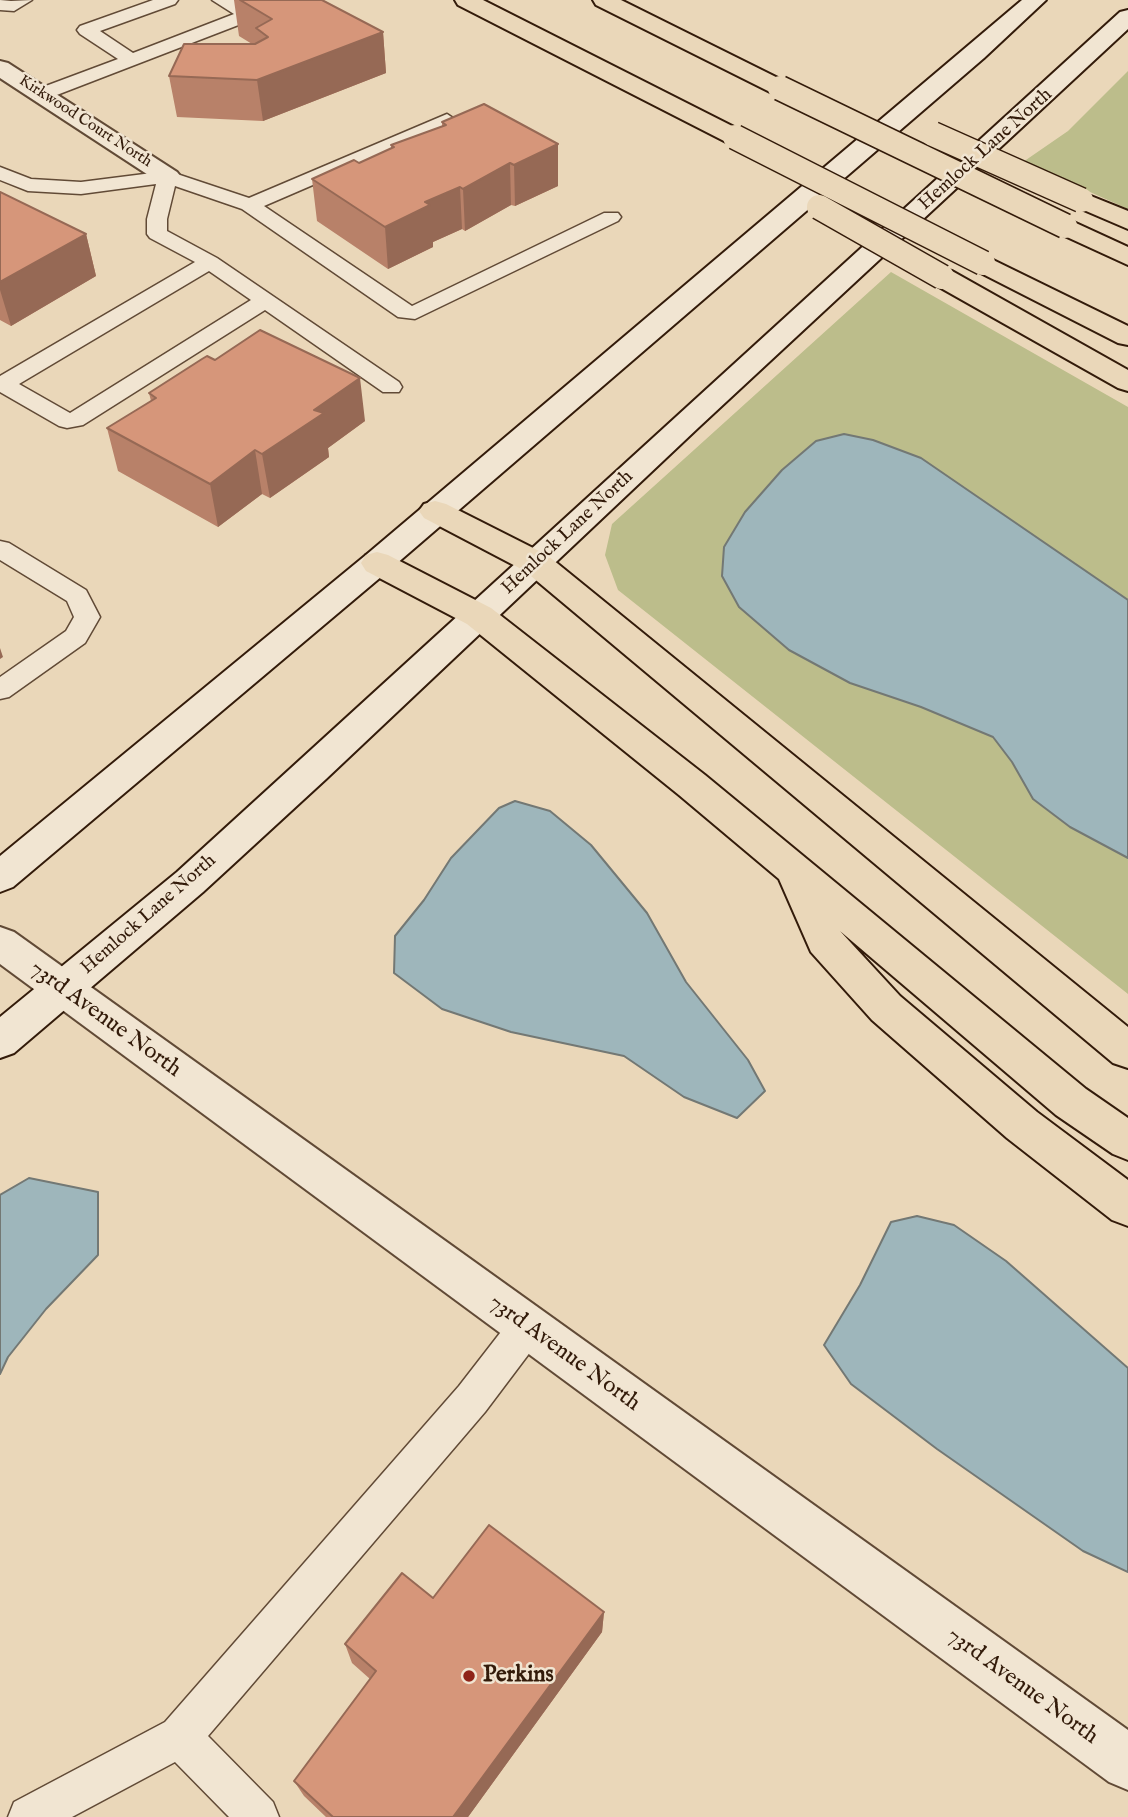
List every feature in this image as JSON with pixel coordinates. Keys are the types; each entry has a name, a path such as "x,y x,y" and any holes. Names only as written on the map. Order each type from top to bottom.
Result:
{"highway":[{"path":"466,0 663,100 726,143 942,277 1128,382"},
{"path":"604,0 1128,221"},
{"path":"634,0 1128,257"},
{"path":"726,143 983,263 1128,337"},
{"path":"435,512 536,562 1128,1051"},
{"path":"377,563 479,617 692,785 1071,1102 1128,1141"},
{"path":"792,870 825,940 886,1008 1022,1125 1128,1206"}],"main road":[{"path":"0,877 377,563 1035,0"},
{"name":"Hemlock Lane North","path":"0,1041 190,882 1128,17"},
{"name":"Kirkwood Court North","path":"0,68 169,177"},
{"name":"73rd Avenue North","path":"0,943 1128,1763"}],"lane":[{"path":"0,5 14,6 23,0"},
{"path":"132,60 86,30 169,0"},
{"path":"42,94 248,15 221,0"},
{"path":"249,205 447,120"},
{"path":"0,173 28,185 81,188 169,177 249,205 406,312 415,313 611,217"},
{"path":"169,177 157,219 156,234 210,262 391,387"},
{"path":"210,262 1,383 67,421 75,420 266,300"},
{"path":"0,549 77,596 88,617 76,637 0,690"},
{"path":"29,1817 180,1737 472,1399 527,1327"},
{"path":"180,1737 257,1817"}],"green space":[{"path":"1128,71 1128,209 1023,162 1068,131"},
{"path":"891,272 1128,407 1128,600 921,458 873,440 850,683 921,707 993,737 1070,827 1128,858 1128,994 618,590 605,555 612,524"}],"water":[{"path":"844,434 873,440 921,458 1128,600 1128,858 1070,827 1033,799 1012,762 993,737 921,707 850,683 789,650 739,607 722,576 724,547 745,512 782,470 816,441"},
{"path":"515,801 550,811 591,845 647,913 686,982 748,1060 765,1091 737,1118 684,1097 624,1056 511,1032 442,1009 394,973 395,936 424,900 451,858 499,808"},
{"path":"29,1178 98,1192 98,1255 46,1309 8,1357 0,1374 0,1195"},
{"path":"917,1216 954,1225 1006,1261 1128,1368 1128,1572 1083,1551 937,1449 851,1384 824,1345 860,1285 891,1222"}],"building":[{"path":"240,0 322,0 383,32 257,80 169,76 184,44 255,44 268,37 256,28 272,19"},
{"path":"484,104 558,144 514,165 510,163 463,189 460,187 425,202 430,205 385,227 312,179 354,160 359,163 394,147 391,145 446,125 442,122"},
{"path":"0,192 86,234 0,282"},
{"path":"260,330 360,378 314,410 324,413 262,454 255,450 210,484 107,428 156,398 149,393 202,359 207,356 215,360"},
{"name":"Perkins","path":"489,1525 604,1612 453,1817 333,1817 294,1781 376,1671 345,1644 402,1573 433,1598"}],"place":[{"name":"Perkins","path":"469,1676"}]}
